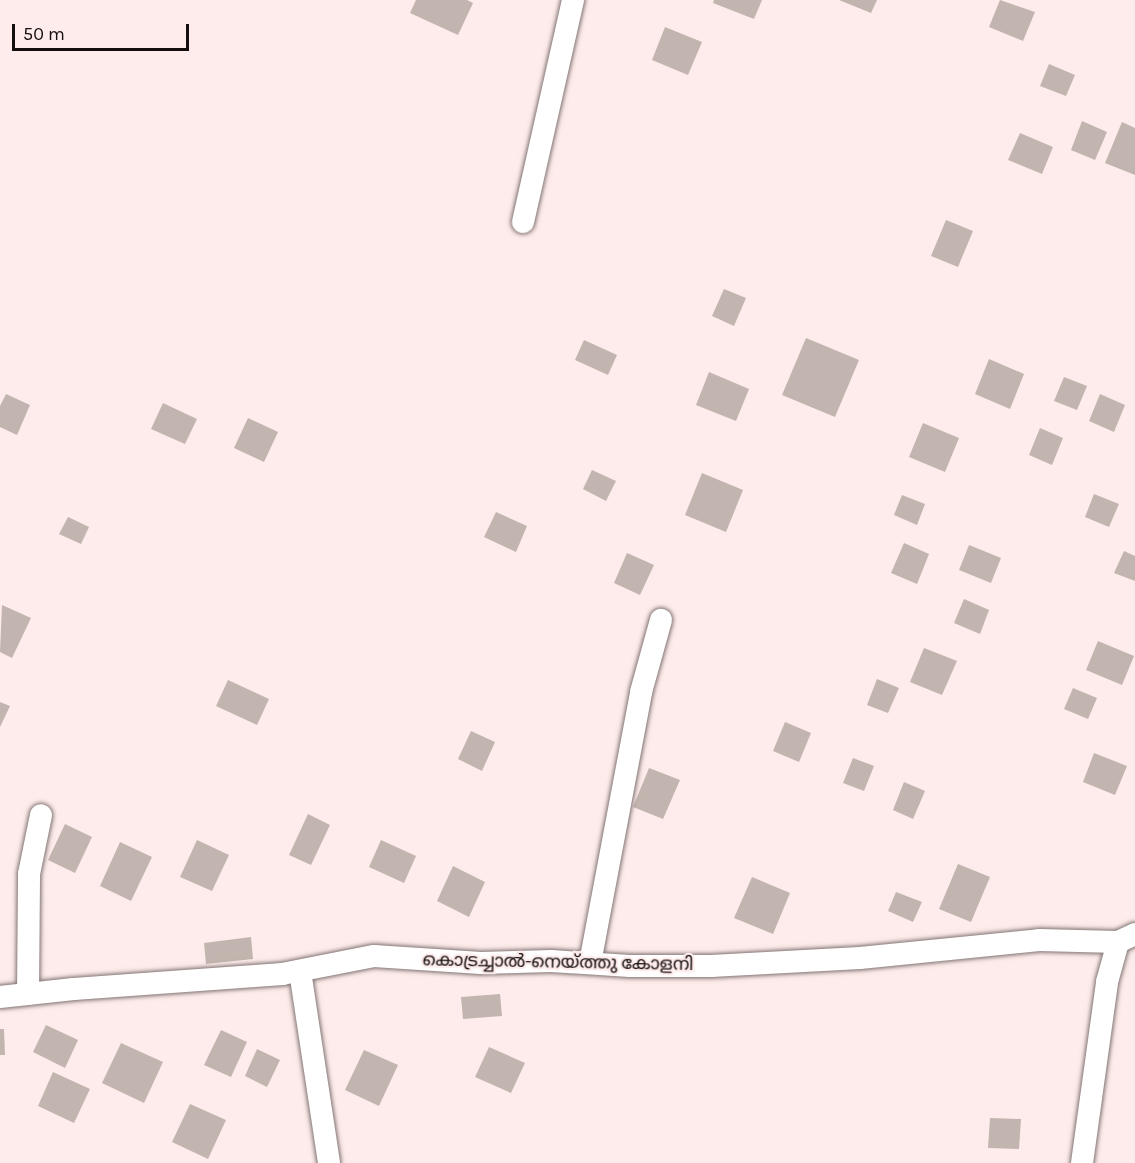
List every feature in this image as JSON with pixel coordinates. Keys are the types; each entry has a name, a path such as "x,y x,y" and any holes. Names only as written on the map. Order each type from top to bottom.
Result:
{"street":[{"path":"522,222 573,0"},
{"path":"590,963 641,692 661,620"},
{"path":"28,994 29,874 41,815"},
{"name":"കൊട്രച്ചാൽ-നെയ്ത്തു കോളനി","path":"0,997 300,971 374,956 482,963 590,963 630,966 780,964 951,951 1039,940 1127,938 1107,982 1082,1163"},
{"path":"300,971 329,1163"}],"building":[{"path":"416,0 467,0 473,3 458,35 410,13"},
{"path":"714,0 762,0 754,19 713,3"},
{"path":"839,0 877,0 871,13"},
{"path":"1000,0 1035,12 1023,41 989,27"},
{"path":"665,27 702,42 688,75 652,60"},
{"path":"1049,64 1075,75 1066,96 1040,86"},
{"path":"1082,121 1107,132 1095,160 1071,150"},
{"path":"1122,122 1135,128 1135,175 1105,163"},
{"path":"1020,133 1053,147 1042,174 1008,160"},
{"path":"946,220 973,231 958,267 931,256"},
{"path":"724,289 746,298 734,326 712,316"},
{"path":"806,338 859,360 835,417 782,395"},
{"path":"584,340 617,355 608,375 575,360"},
{"path":"989,359 1024,374 1010,409 975,394"},
{"path":"709,372 749,389 736,421 696,405"},
{"path":"1064,377 1087,386 1077,410 1054,401"},
{"path":"6,394 30,405 17,435 0,427 0,406"},
{"path":"1100,394 1125,405 1114,432 1089,421"},
{"path":"163,403 197,419 185,444 151,429"},
{"path":"248,418 278,432 264,462 234,448"},
{"path":"923,423 959,438 945,472 909,457"},
{"path":"1040,428 1063,438 1052,465 1029,455"},
{"path":"592,470 616,481 606,501 583,489"},
{"path":"702,473 743,490 726,532 685,515"},
{"path":"1094,494 1119,504 1109,527 1085,517"},
{"path":"902,495 925,504 917,525 894,515"},
{"path":"496,512 527,526 516,552 484,537"},
{"path":"68,517 89,527 81,544 59,534"},
{"path":"904,543 929,554 917,584 891,573"},
{"path":"969,545 1001,558 991,583 959,570"},
{"path":"1124,551 1135,556 1135,581 1114,573"},
{"path":"627,553 654,565 640,595 614,583"},
{"path":"964,599 989,610 980,634 954,623"},
{"path":"2,605 31,618 12,658 0,652"},
{"path":"1098,641 1134,656 1122,685 1086,670"},
{"path":"924,648 957,661 942,695 910,682"},
{"path":"877,679 899,688 888,713 867,705"},
{"path":"228,680 269,699 257,725 216,706"},
{"path":"1073,688 1097,698 1088,719 1064,709"},
{"path":"0,702 10,706 0,727"},
{"path":"785,722 811,733 799,762 773,751"},
{"path":"471,731 495,742 482,771 458,759"},
{"path":"1094,753 1127,766 1115,795 1083,782"},
{"path":"853,758 874,766 864,791 843,783"},
{"path":"649,768 680,780 663,819 633,807"},
{"path":"904,782 925,791 913,819 893,810"},
{"path":"308,814 330,825 311,865 289,855"},
{"path":"65,824 92,837 75,873 48,860"},
{"path":"197,840 229,855 212,891 180,877"},
{"path":"381,840 416,856 404,883 369,867"},
{"path":"120,842 152,857 131,901 100,886"},
{"path":"958,864 990,877 971,922 939,909"},
{"path":"453,866 485,882 469,917 437,901"},
{"path":"752,877 790,893 773,934 734,918"},
{"path":"896,892 922,902 913,922 888,911"},
{"path":"251,937 253,959 206,964 204,943"},
{"path":"500,994 502,1016 463,1019 461,997"},
{"path":"46,1025 78,1040 65,1068 33,1052"},
{"path":"0,1029 4,1029 5,1055 0,1055"},
{"path":"221,1030 247,1042 231,1077 204,1065"},
{"path":"121,1043 163,1062 144,1103 102,1083"},
{"path":"489,1047 525,1063 511,1093 475,1077"},
{"path":"257,1049 280,1060 267,1087 245,1076"},
{"path":"364,1050 398,1065 379,1106 345,1090"},
{"path":"53,1072 90,1089 74,1123 38,1106"},
{"path":"190,1104 226,1120 208,1159 172,1142"},
{"path":"990,1118 1021,1119 1019,1149 988,1148"}]}
